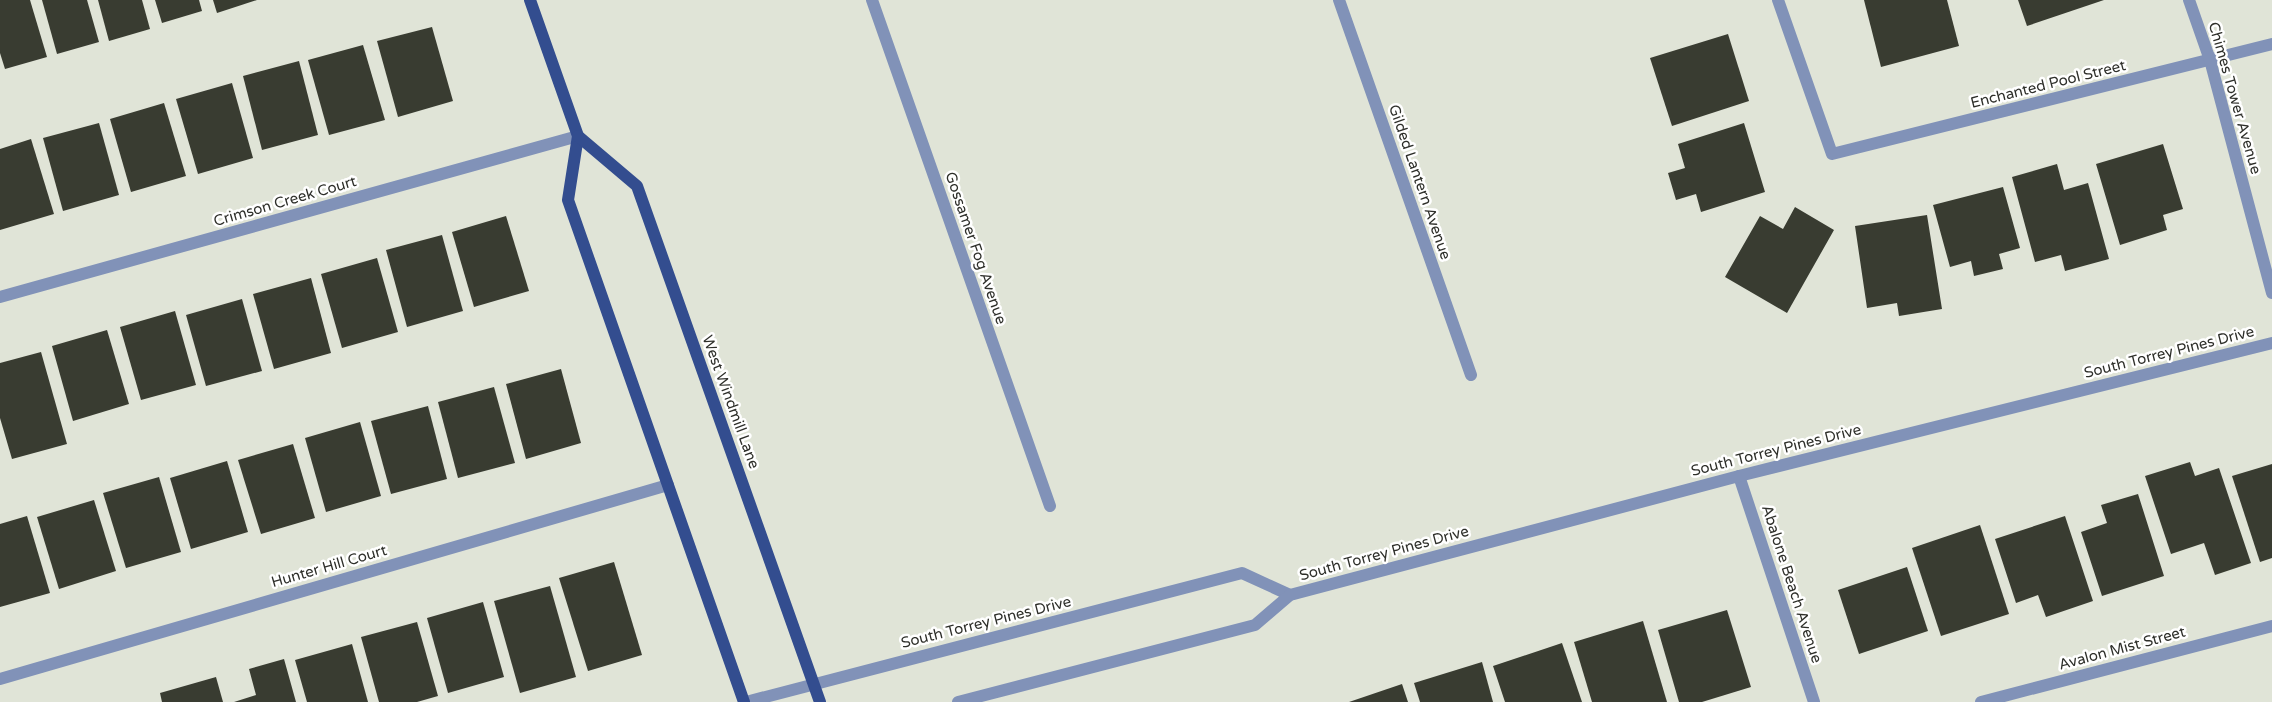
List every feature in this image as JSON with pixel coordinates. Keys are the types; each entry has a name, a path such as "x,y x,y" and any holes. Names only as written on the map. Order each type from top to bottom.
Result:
{"main road":[{"path":"530,0 578,136 568,200 745,702"},
{"name":"West Windmill Lane","path":"578,136 637,186 820,702"}],"street":[{"name":"Gossamer Fog Avenue","path":"872,0 1050,506"},
{"name":"Gilded Lantern Avenue","path":"1339,0 1471,375"},
{"name":"Enchanted Pool Street","path":"1778,0 1832,154 2272,44"},
{"name":"Chimes Tower Avenue","path":"2190,0 2210,60 2272,293"},
{"name":"Crimson Creek Court","path":"0,297 578,136"},
{"name":"South Torrey Pines Drive","path":"958,702 1255,625 1290,595 1740,476 2272,343"},
{"name":"Abalone Beach Avenue","path":"1740,476 1814,702"},
{"name":"Hunter Hill Court","path":"0,679 668,485"},
{"name":"South Torrey Pines Drive","path":"745,702 1242,573 1290,595"},
{"name":"Avalon Mist Street","path":"1981,702 2272,626"}],"building":[{"path":"0,0 30,0 47,57 5,69 0,53"},
{"path":"42,0 87,0 99,42 57,54"},
{"path":"98,0 142,0 150,29 109,41"},
{"path":"155,0 199,0 202,11 162,23"},
{"path":"213,0 257,0 217,13"},
{"path":"1864,0 1947,0 1959,46 1881,67"},
{"path":"2018,0 2104,0 2027,26"},
{"path":"432,27 453,101 398,117 377,41"},
{"path":"1728,34 1749,101 1672,126 1650,58"},
{"path":"363,45 385,120 329,135 308,60"},
{"path":"299,61 318,135 262,150 243,76"},
{"path":"232,83 253,158 198,174 176,99"},
{"path":"164,103 186,176 131,192 110,119"},
{"path":"99,123 119,195 63,211 43,138"},
{"path":"1744,123 1765,192 1701,212 1696,194 1676,200 1668,173 1685,168 1678,144"},
{"path":"31,139 54,214 0,230 0,149"},
{"path":"2163,144 2183,209 2163,215 2167,230 2120,245 2096,164"},
{"path":"2057,164 2064,190 2088,183 2109,259 2065,271 2061,255 2035,262 2012,177"},
{"path":"2003,187 2020,248 1999,254 2003,269 1974,276 1971,261 1950,267 1933,205"},
{"path":"1795,207 1834,230 1787,313 1725,277 1760,216 1783,229"},
{"path":"1927,215 1942,309 1899,316 1897,303 1867,308 1855,226"},
{"path":"506,216 529,291 474,307 452,232"},
{"path":"442,235 463,311 407,327 386,250"},
{"path":"377,258 398,332 342,348 321,274"},
{"path":"311,278 331,353 274,369 253,294"},
{"path":"242,299 262,371 206,386 186,315"},
{"path":"175,311 196,385 141,400 120,327"},
{"path":"107,330 129,404 73,421 52,346"},
{"path":"41,352 67,444 12,459 0,418 0,363"},
{"path":"561,369 581,443 526,459 506,384"},
{"path":"494,387 515,463 458,478 438,402"},
{"path":"428,406 447,479 391,494 371,421"},
{"path":"360,422 381,496 326,512 305,438"},
{"path":"293,444 315,518 261,534 238,460"},
{"path":"227,461 248,532 191,549 170,478"},
{"path":"2190,462 2195,476 2219,468 2251,563 2215,575 2204,543 2171,554 2145,476"},
{"path":"2272,464 2272,558 2260,562 2232,476"},
{"path":"159,477 181,552 126,568 103,493"},
{"path":"2138,494 2164,576 2102,596 2081,532 2107,523 2101,505"},
{"path":"94,500 116,571 59,589 37,517"},
{"path":"27,516 50,593 0,607 0,524"},
{"path":"2065,516 2093,601 2046,617 2038,595 2016,603 1995,539"},
{"path":"1980,525 2009,614 1941,636 1912,548"},
{"path":"614,562 642,655 588,671 559,578"},
{"path":"1907,567 1928,631 1859,654 1838,590"},
{"path":"550,586 576,677 520,693 494,601"},
{"path":"483,602 504,677 448,693 427,618"},
{"path":"1727,610 1751,687 1702,702 1679,702 1658,630"},
{"path":"1643,621 1667,702 1592,702 1574,642"},
{"path":"417,622 438,696 417,702 379,702 361,637"},
{"path":"1562,643 1582,702 1505,702 1493,666"},
{"path":"352,644 368,702 307,702 295,660"},
{"path":"284,659 296,702 234,702 256,695 249,669"},
{"path":"1482,662 1493,702 1420,702 1414,683"},
{"path":"216,677 223,702 162,702 160,693"},
{"path":"1402,684 1408,702 1349,702"}]}
